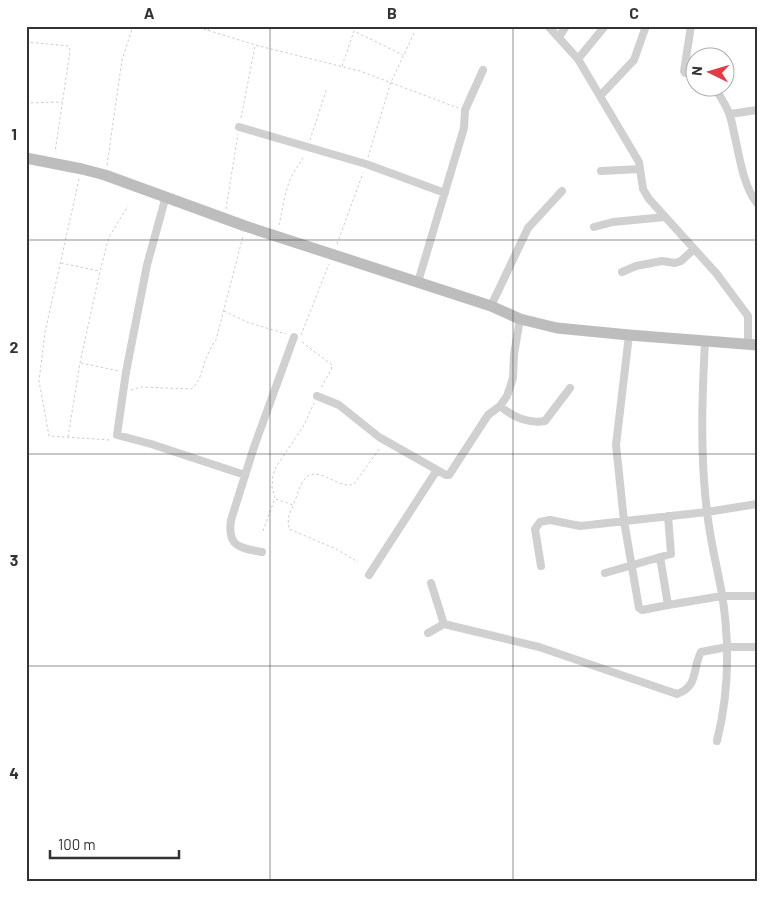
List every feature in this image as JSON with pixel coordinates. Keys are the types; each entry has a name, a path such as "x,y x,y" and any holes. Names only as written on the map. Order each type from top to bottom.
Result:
{"main road":[{"path":"26,158 105,175 246,226 491,306 520,319 557,328 752,345"}],"street":[{"path":"548,26 578,58 639,162 643,189 649,199 716,273 748,316 752,345"},
{"path":"559,37 566,26"},
{"path":"578,58 605,26"},
{"path":"600,96 634,60 646,26"},
{"path":"688,48 691,26"},
{"path":"686,59 684,72 686,72"},
{"path":"418,282 464,128 465,110 483,70"},
{"path":"721,98 730,114 741,164 752,198 757,203"},
{"path":"730,114 757,110"},
{"path":"239,127 366,164 445,193"},
{"path":"601,171 640,169"},
{"path":"491,306 528,228 562,191"},
{"path":"166,196 147,265 126,372 117,435 151,444 245,475"},
{"path":"594,227 613,222 665,217"},
{"path":"622,272 636,266 662,261 675,263 681,261 694,249"},
{"path":"748,316 757,312"},
{"path":"317,396 339,405 385,440 449,475 488,415 500,406 507,396 513,378 514,354 520,319"},
{"path":"629,335 616,445 624,520 641,610 722,596 757,596"},
{"path":"262,552 235,544 230,532 231,520 294,337"},
{"path":"704,341 702,414 707,512 722,596 728,647 723,716 717,741"},
{"path":"500,406 511,415 534,423 545,421 570,388"},
{"path":"369,575 437,470"},
{"path":"541,566 535,529 540,522 550,520 580,526 707,512 757,504"},
{"path":"605,572 672,552 668,516"},
{"path":"660,557 668,605"},
{"path":"431,583 444,624"},
{"path":"428,633 444,624 539,647 677,694 685,691 690,684 694,677 701,652 728,647 757,647"}],"path":[{"path":"105,175 122,60 133,26"},
{"path":"194,26 208,32 341,66 391,82 465,110"},
{"path":"208,26 208,32"},
{"path":"341,66 355,26"},
{"path":"354,31 403,55"},
{"path":"391,82 415,31"},
{"path":"26,42 69,46 70,51 53,163"},
{"path":"276,236 287,187 294,170 300,165 327,88"},
{"path":"26,103 63,102"},
{"path":"82,169 45,332 39,381 48,435 51,437 115,439"},
{"path":"68,437 80,363 109,236 128,206"},
{"path":"123,392 141,387 191,389 195,386 216,340 246,226"},
{"path":"264,531 275,498 272,487 276,467 303,427 331,370 332,365 299,340 332,254"},
{"path":"60,263 100,271"},
{"path":"224,311 247,322 294,337"},
{"path":"80,363 126,372"},
{"path":"358,562 336,549 289,529 288,518 304,480 308,475 320,474 346,486 354,484 385,440"},
{"path":"275,498 294,505"}]}
